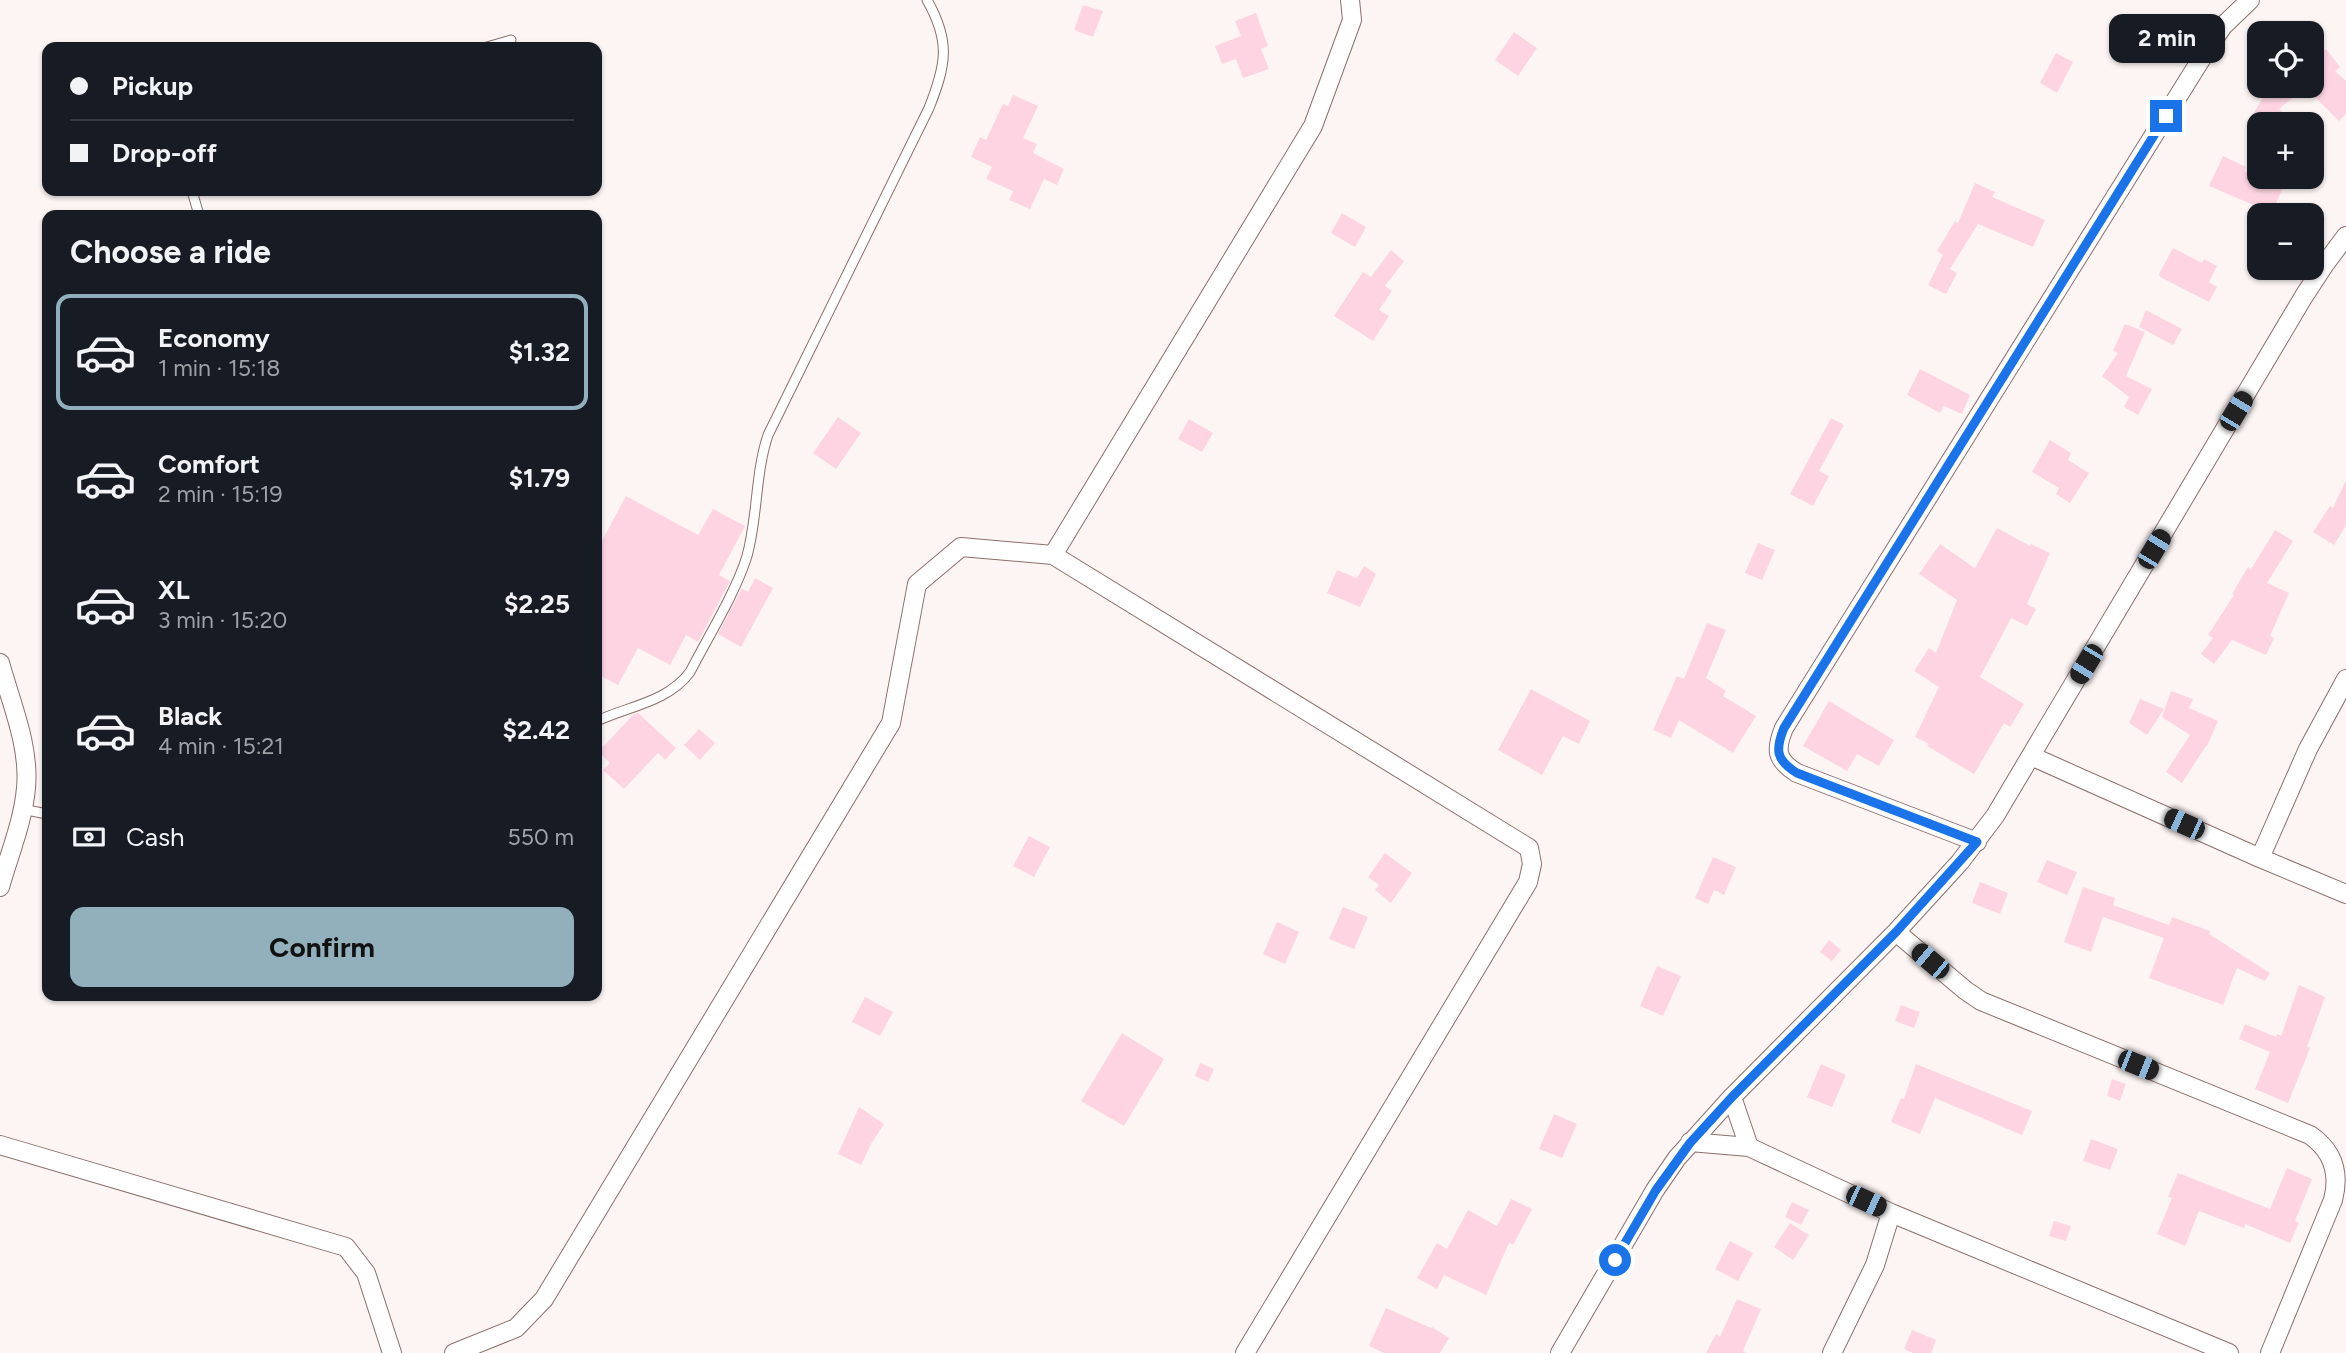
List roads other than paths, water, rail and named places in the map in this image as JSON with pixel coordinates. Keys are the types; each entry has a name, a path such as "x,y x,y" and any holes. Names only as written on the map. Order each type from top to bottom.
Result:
{"street":[{"path":"1053,555 1313,126 1352,20 1350,0"},
{"path":"1977,842 1797,773 1785,766 1779,756 1778,742 1791,716 2210,45 2223,26 2250,0"},
{"path":"1560,1353 1656,1190 1690,1143 1896,932 1977,842 2012,790 2304,296 2346,236"},
{"path":"454,1353 516,1328 544,1299 891,723 917,584 961,547 1053,555 1529,848 1532,864 1528,882 1245,1353"},
{"path":"0,663 23,746 26,789 0,887"},
{"path":"2260,858 2308,748 2346,680"},
{"path":"2031,756 2346,894"},
{"path":"1896,932 1981,1001 2309,1135 2322,1144 2331,1156 2336,1172 2333,1200 2270,1353"},
{"path":"1732,1097 1749,1147"},
{"path":"1690,1143 1749,1147 1891,1213 2229,1353"},
{"path":"0,1145 346,1247 366,1273 392,1353"},
{"path":"1832,1353 1875,1265 1891,1213"}],"lane":[{"path":"602,719 656,699 682,682 690,672 741,570 749,545 759,469 768,435 937,88 945,55 944,42 927,0"},
{"path":"504,42 511,40"},
{"path":"22,809 42,813"}]}
